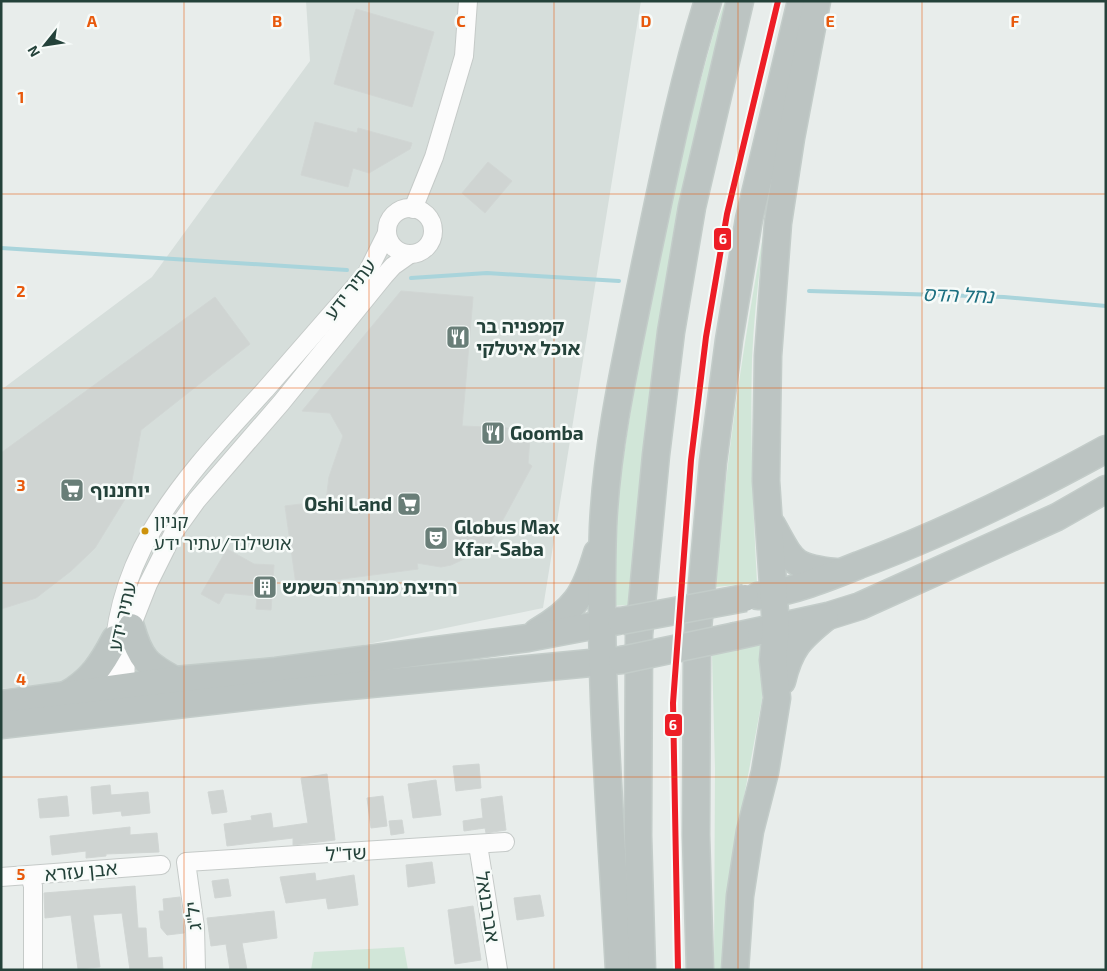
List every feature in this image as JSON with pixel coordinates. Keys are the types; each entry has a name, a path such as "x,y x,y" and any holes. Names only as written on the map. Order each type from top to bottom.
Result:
{"highway":[{"path":"528,638 560,618 576,603 592,568 604,525 610,464 623,374 672,136 696,38 708,1"},
{"path":"642,970 638,799 639,636 656,456 671,332 687,234 740,1"},
{"path":"700,970 696,835 696,658 714,462 729,340 749,219 801,1"},
{"path":"777,698 774,660 776,628 766,481 766,400 778,223 791,138 817,1"},
{"path":"1,725 121,696 175,680 276,672 528,638 774,594 897,551 1028,492 1106,449"},
{"path":"1,704 64,696 121,696 482,672 613,661 776,628 828,616 860,606 1057,517 1106,489"},
{"path":"768,519 794,563 808,569 841,572"},
{"path":"604,525 612,622 613,661 606,709 618,970"},
{"path":"735,970 740,896 750,831 765,772 777,698 793,647 803,635 828,616"},
{"path":"64,696 80,688 96,672 123,633 145,661 175,680"},
{"path":"482,672 557,671 575,674 588,680 598,691 606,709"}],"street":[{"path":"413,209 434,157 464,56 468,1"},
{"path":"407,209 413,209 420,211 430,220 432,233 427,246 416,253 410,254 397,250 387,233 390,220 395,214 407,209"},
{"name":"עתיר ידע","path":"121,696 126,648 123,633 136,563 148,534 170,499 366,272 387,233"},
{"name":"עתיר ידע","path":"123,633 157,562 187,512 281,403 384,276 393,266 410,254"},
{"name":"שד\"ל","path":"186,862 505,842"},
{"name":"אברבנאל","path":"478,845 498,970"},
{"name":"יל\"ג","path":"186,862 195,927 196,970"},
{"name":"אבן עזרא","path":"1,877 161,865"},
{"path":"30,876 33,886 32,970"}],"shaded area":[{"path":"306,1 641,1 543,608 310,656 1,689 1,390 152,277 310,61"}],"green space":[{"path":"725,1 729,1 693,150 663,300 629,605 610,606 615,513 642,337 682,149 715,28"},
{"path":"766,219 752,359 752,471 757,583 716,587 736,402"},
{"path":"764,643 762,700 734,851 724,970 714,970 715,768 712,654"},
{"path":"404,947 408,970 311,970 314,952"}],"building":[{"path":"356,9 434,32 412,107 334,84"},
{"path":"315,122 357,133 358,128 412,143 410,149 369,173 353,168 348,187 301,175"},
{"path":"488,162 512,181 485,213 462,193"},
{"name":"Oshi Land","path":"401,291 473,297 462,426 508,428 507,435 530,437 528,463 532,466 485,553 476,548 464,559 441,567 417,563 418,569 296,585 285,506 326,501 329,477 343,436 330,413 302,411"},
{"path":"215,297 250,344 141,430 130,491 95,548 71,571 36,598 1,609 1,453"},
{"path":"227,549 254,564 274,565 271,610 256,609 257,596 225,593 219,604 201,594"},
{"path":"479,764 481,788 456,791 453,766"},
{"path":"327,774 335,840 293,845 293,838 227,846 224,824 252,820 251,816 271,813 273,828 308,823 301,778"},
{"path":"436,780 441,815 413,818 408,784"},
{"path":"110,785 111,795 148,792 150,813 122,816 121,811 93,814 91,787"},
{"path":"223,790 227,812 212,814 208,792"},
{"path":"67,796 69,816 40,818 38,799"},
{"path":"383,796 387,826 371,828 367,798"},
{"path":"502,796 506,830 486,833 485,828 464,831 463,821 483,818 481,799"},
{"path":"402,820 404,833 391,835 389,821"},
{"path":"130,827 130,835 157,833 159,852 106,854 106,856 86,858 86,851 52,855 50,836"},
{"path":"432,862 435,883 408,887 406,865"},
{"path":"315,873 316,881 354,875 358,905 328,909 326,898 286,903 280,877"},
{"path":"228,879 231,896 215,898 212,881"},
{"path":"135,886 138,928 146,928 148,958 162,957 163,970 130,970 122,913 93,915 100,967 78,969 71,915 45,918 44,893"},
{"path":"540,895 544,916 517,920 514,898"},
{"path":"180,897 184,933 167,935 161,928 159,911 164,911 163,899"},
{"path":"473,906 481,960 455,964 448,910"},
{"path":"274,911 277,938 242,943 247,970 230,970 226,944 211,946 207,918"}],"waterway":[{"path":"1,248 347,270"},
{"path":"411,278 487,273 619,281"},
{"name":"נחל הדס","path":"809,291 1004,297 1106,306"}],"transit line":[{"name":"6","path":"678,970 673,703 691,460 706,337 727,214 778,1"}],"place":[{"name":"קמפניה בר אוכל איטלקי","path":"458,337"},
{"name":"Goomba","path":"493,433"},
{"name":"יוחננוף","path":"72,490"},
{"name":"Oshi Land","path":"409,504"},
{"name":"קניון אושילנד/עתיר ידע","path":"145,531"},
{"name":"Globus Max Kfar-Saba","path":"436,538"},
{"name":"רחיצת מנהרת השמש","path":"265,587"}]}
